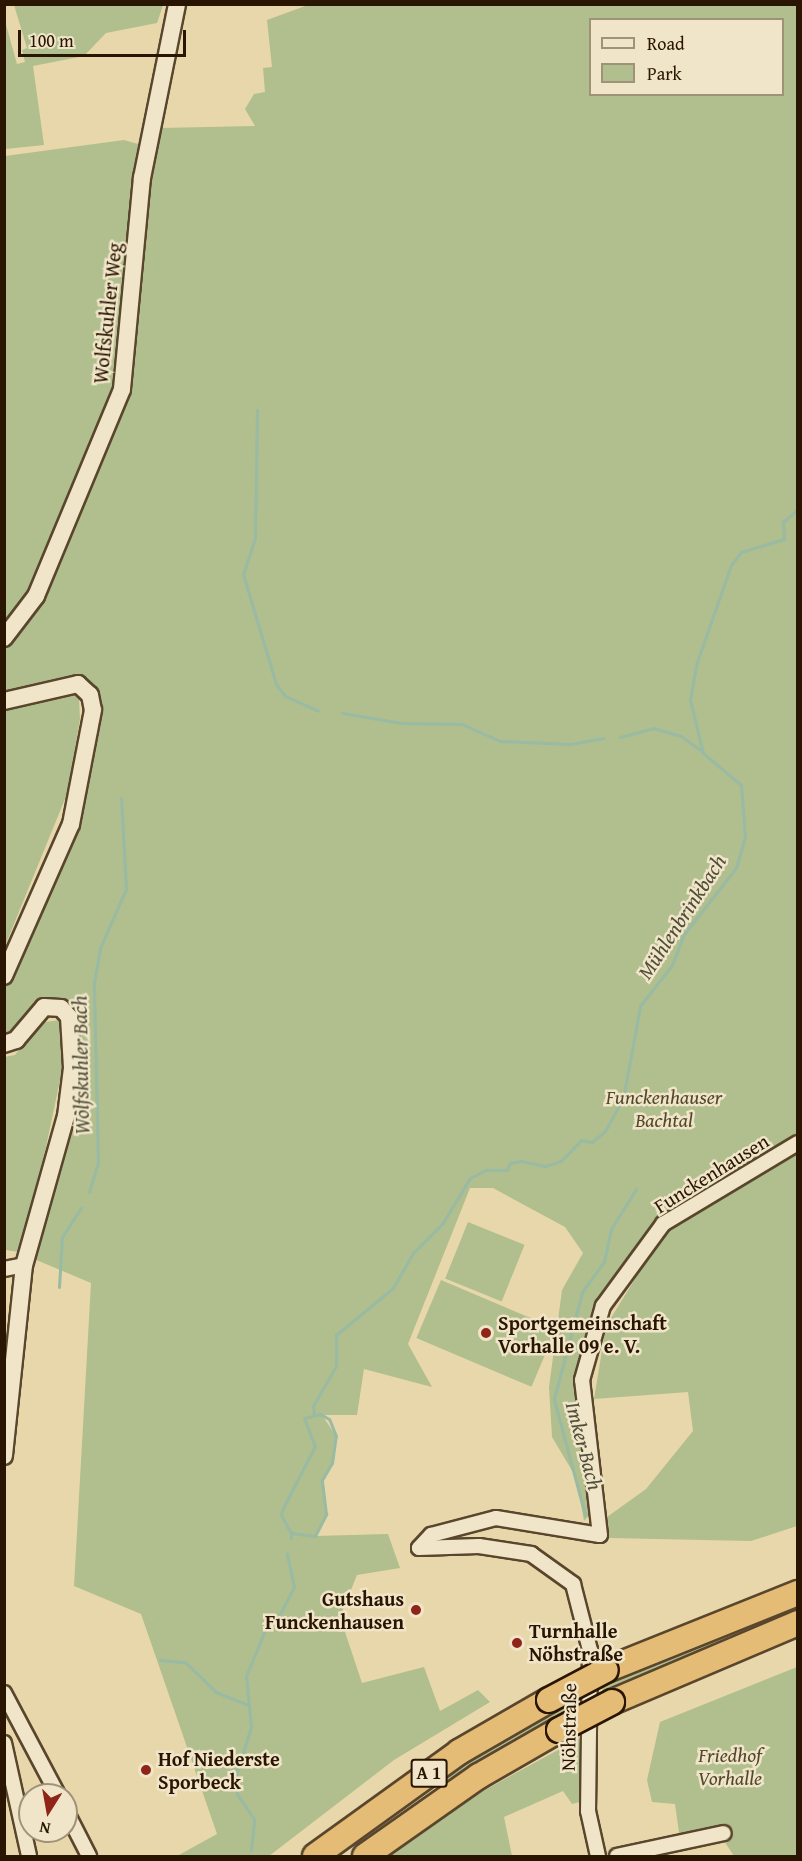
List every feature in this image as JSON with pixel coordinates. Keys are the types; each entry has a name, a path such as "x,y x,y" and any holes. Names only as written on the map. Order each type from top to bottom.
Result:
{"highway":[{"name":"A 1","path":"315,1857 459,1752 549,1700 606,1670 798,1593"},
{"name":"A 1","path":"365,1857 470,1782 559,1730 612,1702 798,1623"}],"street":[{"name":"Wolfskuhler Weg","path":"4,638 36,596 122,389 143,168 177,4"},
{"path":"4,701 78,684 90,695 93,710 71,824 4,976"},
{"path":"4,1044 16,1040 44,1007 61,1008 69,1017 72,1068 66,1116 24,1265 4,1456"},
{"name":"Funckenhausen","path":"419,1548 431,1535 496,1518 600,1535 582,1380 603,1306 663,1224 798,1143"},
{"path":"4,1269 24,1265"},
{"name":"Nöhstraße","path":"419,1548 480,1546 531,1554 573,1584 590,1650 588,1811 598,1857"},
{"path":"4,1693 52,1783"},
{"path":"4,1743 29,1857"},
{"path":"617,1857 724,1833"},
{"path":"78,1835 89,1857"}],"green space":[{"path":"14,5 163,5 157,23 106,33 84,56 33,66 44,145 5,149 5,21 17,64 25,62 22,50 27,48"},
{"name":"Funckenhauser Bachtal","path":"308,5 797,5 797,1526 751,1541 609,1538 607,1517 646,1489 693,1431 688,1392 594,1399 606,1326 669,1224 660,1222 635,1247 591,1312 575,1399 592,1512 584,1521 577,1479 552,1437 549,1387 562,1290 583,1253 565,1227 493,1188 470,1188 408,1344 432,1387 364,1369 357,1415 322,1415 336,1436 332,1463 322,1480 326,1514 315,1536 388,1534 400,1568 357,1575 340,1617 362,1683 424,1667 440,1711 478,1690 490,1702 394,1760 269,1856 177,1856 217,1834 141,1614 74,1586 91,1283 27,1256 55,1163 72,1033 55,1006 5,1044 4,976 36,906 87,753 86,688 5,701 5,156 124,140 138,144 144,239 159,128 255,126 245,109 254,94 265,92 263,68 272,67 267,20"},
{"path":"70,693 79,699 80,719 67,794 5,946 5,710"},
{"path":"60,1020 64,1061 46,1147 19,1252 5,1250 4,1057 15,1055 38,1023"},
{"path":"468,1222 525,1245 502,1301 445,1279"},
{"name":"Sportgemeinschaft Vorhalle 09 e. V.","path":"441,1280 556,1329 531,1387 416,1338"},
{"path":"797,1607 797,1612 603,1692 602,1687 681,1651"},
{"name":"Friedhof Vorhalle","path":"797,1667 797,1856 734,1856 724,1841 681,1847 675,1804 652,1802 647,1780 660,1722"},
{"path":"570,1703 572,1708 426,1792 470,1760"},
{"path":"580,1738 580,1802 572,1804 563,1791 504,1817 512,1856 390,1856 483,1791"}],"waterway":[{"path":"257,410 255,538 243,574 276,684 285,696 318,711"},
{"name":"Mühlenbrinkbach","path":"314,1414 313,1406 336,1366 336,1335 393,1288 413,1253 442,1224 470,1178 486,1170 507,1170 510,1163 521,1161 545,1166 561,1161 581,1140 592,1142 605,1131 623,1099 640,1006 672,965 684,934 736,868 745,837 741,785 703,753 690,700 697,662 731,565 741,552 784,539 783,522 798,509"},
{"path":"342,713 401,723 462,724 500,741 570,744 603,738"},
{"path":"620,737 653,728 681,736 703,752"},
{"name":"Wolfskuhler Bach","path":"89,1192 98,1163 94,983 100,948 126,889 121,798"},
{"name":"Imker Bach","path":"585,1515 554,1399 582,1292 604,1262 611,1229 636,1189"},
{"name":"Wolfskuhler Bach","path":"59,1287 62,1237 81,1208"},
{"path":"291,1533 281,1515 315,1446 304,1418 320,1414 329,1419 336,1436 332,1463 322,1480 326,1514 315,1536 291,1533 291,1538"},
{"name":"Mühlenbrinkbach","path":"251,1850 254,1819 237,1794 236,1774 251,1727 246,1676 268,1623 277,1620 294,1587 287,1554"},
{"name":"Wolfskuhler Bach","path":"160,1660 185,1662 216,1692 248,1705"}],"place":[{"name":"Sportgemeinschaft Vorhalle 09 e. V.","path":"486,1333"},
{"name":"Gutshaus Funckenhausen","path":"416,1610"},
{"name":"Turnhalle Nöhstraße","path":"517,1643"},
{"name":"Hof Niederste Sporbeck","path":"146,1770"}]}
